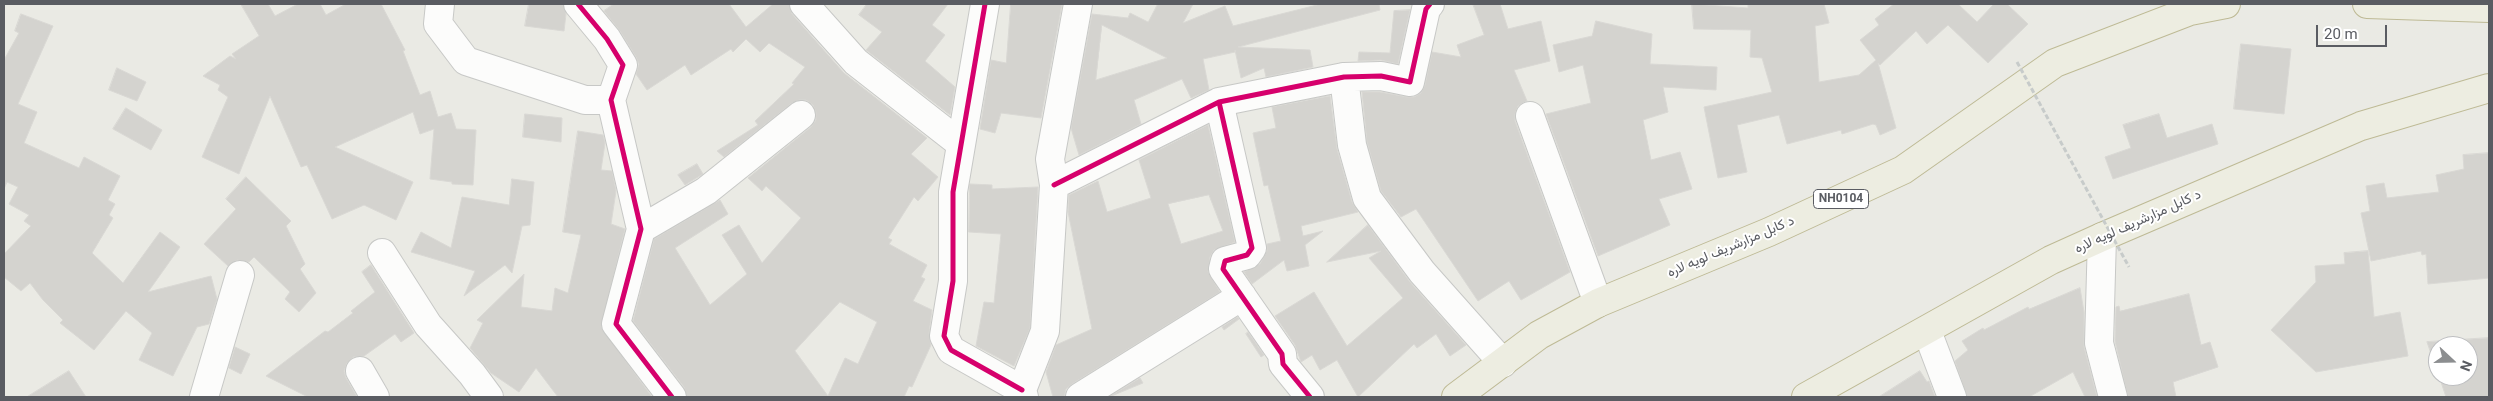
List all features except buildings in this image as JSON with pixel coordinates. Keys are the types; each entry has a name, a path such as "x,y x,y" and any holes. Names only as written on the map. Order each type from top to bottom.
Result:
{"highway":[{"name":"د کابل مزارشریف لویه لاره","path":"1456,397 1539,335 1598,303 1769,232 1903,170 2056,63 2190,7 2226,4"},
{"path":"2367,4 2489,8"},
{"name":"د کابل مزارشریف لویه لاره","path":"1806,397 2051,260 2361,126 2489,88"}],"street":[{"path":"440,4 438,24 466,60 585,100 612,100"},
{"path":"578,4 607,39 623,65 612,100 641,229 616,324 672,397"},
{"path":"804,4 856,62 961,144"},
{"path":"985,4 953,192 953,281 944,336 951,350 1023,394 1044,331 1054,185 1050,159 1078,4"},
{"path":"1054,185 1218,102 1344,77 1381,76 1410,82 1426,10 1430,4"},
{"path":"1344,77 1352,145 1367,198 1422,272 1503,363"},
{"path":"1218,102 1252,248 1247,255 1225,262 1223,268 1282,354 1283,364 1310,397"},
{"path":"641,229 706,191 801,115"},
{"path":"1530,116 1598,303"},
{"path":"2102,237 2099,343 2114,397"},
{"path":"382,253 428,325 489,397"},
{"path":"204,397 240,275"},
{"path":"1080,397 1242,296"},
{"path":"1927,331 1951,397"},
{"path":"360,372 375,397"}],"path":[{"path":"2017,62 2129,267"}],"cycle path":[{"path":"578,4 607,39 623,65 611,100 641,229 616,324 672,397"},
{"path":"985,4 953,192 953,281 944,336 951,350 1022,390"},
{"path":"1054,185 1219,102 1344,77 1381,76 1410,82 1426,9 1430,4"},
{"path":"1219,102 1252,248 1247,255 1225,261 1223,269 1282,354 1283,364 1310,397"}]}
